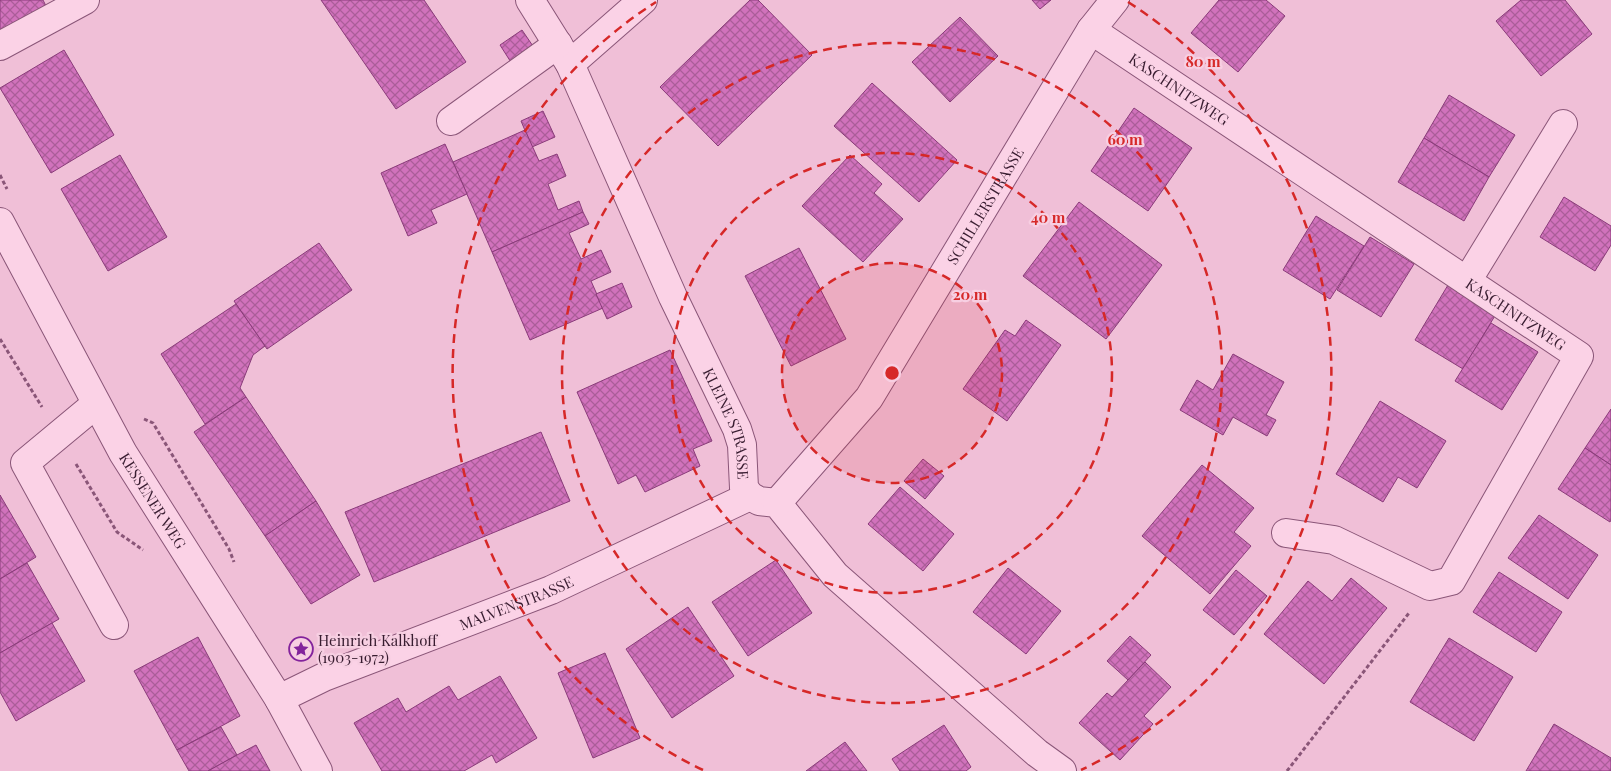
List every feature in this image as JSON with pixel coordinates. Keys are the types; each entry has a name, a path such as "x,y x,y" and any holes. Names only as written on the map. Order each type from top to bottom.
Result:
{"street":[{"path":"0,46 85,0"},
{"name":"KLEINE STRASSE","path":"530,0 564,54 673,297 737,429 742,445 744,488 750,496 759,501 777,503"},
{"path":"451,121 564,54 643,0"},
{"name":"SCHILLERSTRASSE","path":"777,503 869,398 1091,30 1115,0"},
{"name":"KASCHNITZWEG","path":"1091,30 1579,356 1451,581 1430,586"},
{"path":"1467,281 1563,124"},
{"name":"KESSENER WEG","path":"0,222 123,453 279,699 318,771"},
{"path":"96,404 25,463 114,625"},
{"name":"MALVENSTRASSE","path":"279,699 324,677 551,590 750,496"},
{"path":"777,503 836,575 1029,762 1062,771"},
{"path":"1286,533 1334,540 1430,586"}],"path":[{"path":"0,339 117,532 146,552"},
{"path":"1287,771 1430,586"}],"building":[{"path":"0,0 43,0 47,8 0,34"},
{"path":"321,0 424,0 466,62 396,109"},
{"path":"750,0 758,0 812,55 718,146 660,87"},
{"path":"1032,0 1051,0 1040,9"},
{"path":"1219,0 1266,0 1285,16 1238,72 1191,33"},
{"path":"1521,0 1565,0 1592,34 1541,76 1496,21"},
{"path":"960,17 998,56 950,102 912,62"},
{"path":"522,30 537,52 514,67 500,45"},
{"path":"64,50 114,135 51,173 0,88"},
{"path":"872,83 957,160 919,202 834,126"},
{"path":"1449,95 1515,135 1489,177 1424,138"},
{"path":"1134,108 1192,148 1148,211 1091,171"},
{"path":"543,111 555,137 532,147 521,121"},
{"path":"525,130 539,161 557,154 566,176 548,184 558,210 579,201 583,212 492,252 453,162"},
{"path":"1424,138 1489,177 1464,221 1398,182"},
{"path":"445,144 467,194 431,210 437,223 408,236 381,173"},
{"path":"120,155 167,237 108,271 61,189"},
{"path":"850,155 882,184 874,193 903,219 863,262 802,206"},
{"path":"1564,197 1611,226 1611,245 1595,271 1540,237"},
{"path":"1079,202 1162,265 1106,339 1023,276"},
{"path":"583,212 589,224 569,233 581,259 601,250 611,272 591,281 603,308 530,340 492,252"},
{"path":"1316,216 1364,246 1330,299 1283,270"},
{"path":"1370,237 1414,264 1381,317 1337,290"},
{"path":"319,243 352,290 267,349 234,301"},
{"path":"799,248 846,339 791,366 745,276"},
{"path":"622,283 632,307 607,319 596,294"},
{"path":"1448,285 1496,314 1463,369 1415,340"},
{"path":"236,304 265,346 253,355 240,388 246,397 205,424 161,354"},
{"path":"1026,320 1061,345 1007,421 963,389 1005,330 1015,336"},
{"path":"1491,323 1538,352 1502,410 1455,381"},
{"path":"670,350 712,441 693,449 700,466 645,492 636,475 618,484 577,392"},
{"path":"1233,354 1284,382 1266,415 1276,420 1267,436 1233,417 1223,435 1180,410 1197,380 1213,390"},
{"path":"246,397 316,501 265,536 194,432"},
{"path":"1380,401 1446,441 1417,488 1398,477 1383,502 1336,474"},
{"path":"1611,409 1611,465 1585,448"},
{"path":"541,432 570,501 374,582 345,512"},
{"path":"1585,448 1611,465 1610,522 1558,489"},
{"path":"923,459 944,476 925,499 904,481"},
{"path":"1202,465 1254,508 1234,532 1251,546 1210,594 1142,536"},
{"path":"900,487 954,534 923,571 868,524"},
{"path":"0,495 36,557 0,579"},
{"path":"316,501 360,575 311,604 265,536"},
{"path":"1539,515 1598,555 1568,599 1508,558"},
{"path":"776,560 812,613 748,656 712,602"},
{"path":"27,563 59,619 0,653 0,579"},
{"path":"1008,568 1061,611 1026,654 973,612"},
{"path":"1236,570 1267,596 1234,635 1203,610"},
{"path":"1499,572 1562,612 1536,652 1473,612"},
{"path":"1351,578 1387,608 1324,684 1264,634 1308,581 1332,601"},
{"path":"688,607 734,676 672,718 626,649"},
{"path":"52,623 85,681 16,721 0,692 0,653"},
{"path":"1130,636 1151,655 1128,680 1107,661"},
{"path":"198,637 240,716 177,750 134,671"},
{"path":"1449,638 1513,677 1474,741 1410,702"},
{"path":"605,653 640,738 593,758 558,673"},
{"path":"1145,662 1171,687 1144,716 1153,724 1120,760 1079,723 1107,693 1112,697"},
{"path":"500,676 537,738 496,763 492,755 464,771 382,771 354,723 398,698 406,712 449,686 458,700"},
{"path":"1554,724 1611,758 1611,771 1526,771"},
{"path":"944,725 971,767 966,771 900,771 892,759"},
{"path":"221,727 237,755 208,771 189,771 177,750"},
{"path":"845,742 867,771 806,771"},
{"path":"256,745 270,771 208,771 237,755"}],"place":[{"name":"Heinrich Kalkhoff (1903-1972)","path":"301,649"}]}
